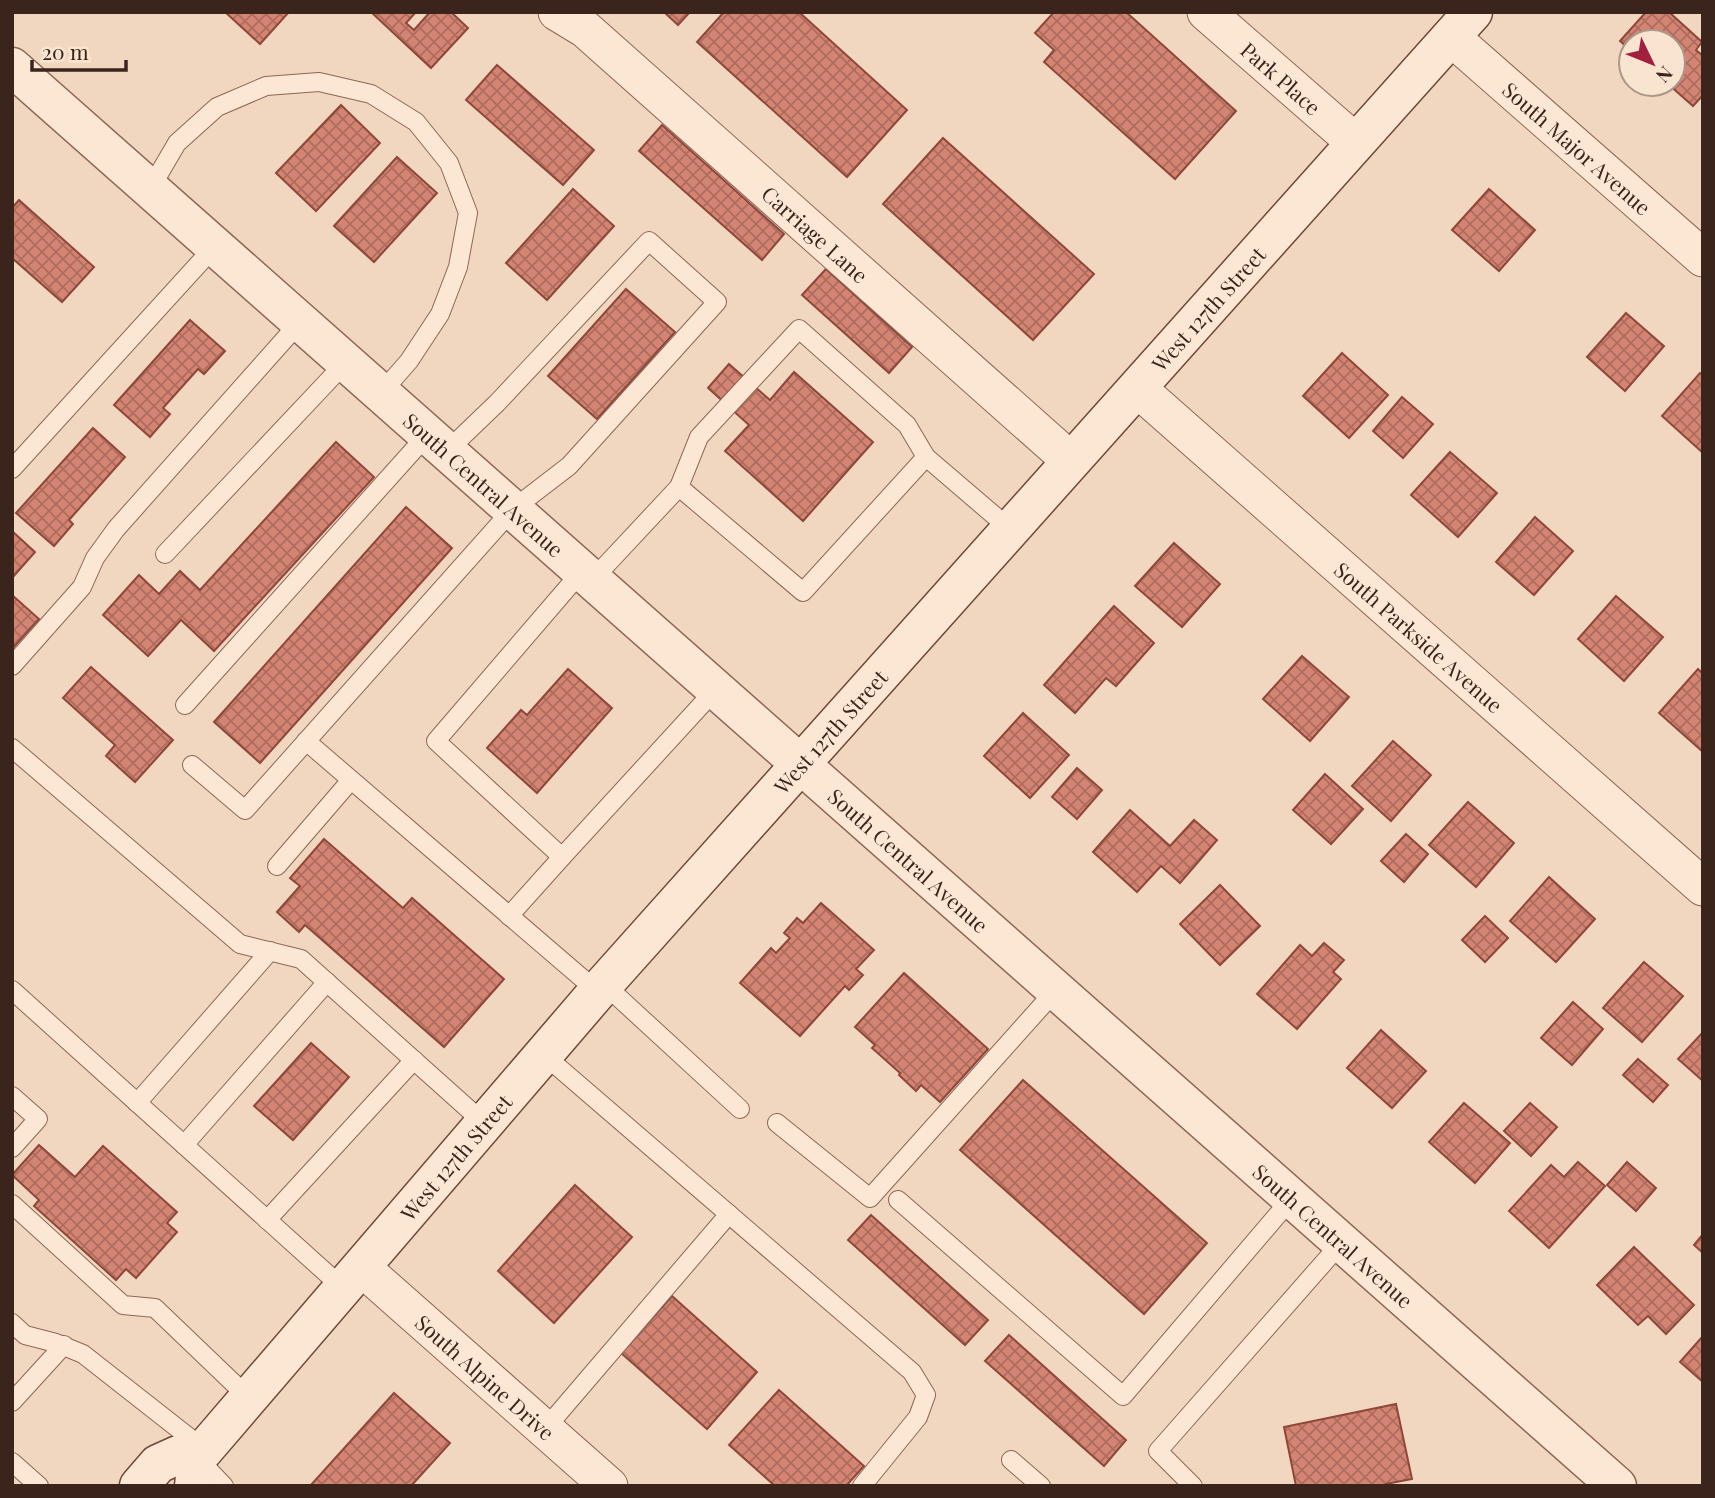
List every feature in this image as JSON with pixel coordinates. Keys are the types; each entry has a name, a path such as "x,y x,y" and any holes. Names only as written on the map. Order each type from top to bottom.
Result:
{"street":[{"name":"Park Place","path":"1206,12 1356,143"},
{"name":"Carriage Lane","path":"581,18 1071,461"},
{"name":"West 127th Street","path":"198,1464 250,1398 542,1054 1462,24"},
{"name":"South Major Avenue","path":"1462,24 1703,258"},
{"name":"South Central Avenue","path":"14,73 215,246 1342,1242 1604,1482"},
{"name":"South Parkside Avenue","path":"1137,388 1703,887"},
{"name":"South Alpine Drive","path":"352,1278 545,1429 609,1486"},
{"path":"139,1486 158,1464 178,1455 198,1464"}],"lane":[{"path":"150,189 177,143 217,107 266,86 319,82 358,91 370,94 416,122 449,163 468,213 458,267 440,314 409,362 381,393"},
{"path":"185,705 438,443 497,403 649,241 717,302 569,466 513,509 245,810 192,765"},
{"path":"12,469 215,246"},
{"path":"12,666 82,587 95,558 116,529 300,322"},
{"path":"562,857 436,741 587,575 679,487 699,437 799,329 906,425 926,457 1010,529"},
{"path":"165,554 346,362"},
{"path":"679,487 803,592 926,457"},
{"path":"509,916 716,690"},
{"path":"306,741 509,916 601,988 740,1109"},
{"path":"12,748 240,944 301,959 484,1123"},
{"path":"277,866 351,780"},
{"path":"137,1103 270,951"},
{"path":"184,1145 327,982"},
{"path":"12,990 267,1220 352,1278"},
{"path":"777,1123 870,1198 1056,990"},
{"path":"542,1054 912,1372 926,1395 918,1417 862,1486"},
{"path":"267,1220 414,1060"},
{"path":"12,1096 38,1119 12,1148"},
{"path":"898,1200 1123,1396 1292,1198"},
{"path":"12,1204 123,1305 155,1308 250,1398"},
{"path":"545,1429 729,1214"},
{"path":"1193,1486 1158,1451 1342,1242"},
{"path":"12,1323 25,1335 83,1354 224,1486"},
{"path":"12,1402 64,1346"},
{"path":"1011,1460 1041,1486"},
{"path":"12,1462 39,1486"}],"building":[{"path":"225,12 289,12 260,44"},
{"path":"371,12 416,12 406,23 414,30 430,12 451,12 468,28 431,68"},
{"path":"664,12 690,12 678,25"},
{"path":"724,12 799,12 907,110 847,177 697,42"},
{"path":"1054,12 1126,12 1236,111 1175,179 1044,62 1054,50 1035,33"},
{"path":"1646,12 1669,12 1687,28 1632,28"},
{"path":"1687,28 1702,42 1696,50 1703,56 1703,95 1693,106 1684,98 1687,98"},
{"path":"497,65 594,150 563,185 466,100"},
{"path":"341,105 380,143 316,211 276,173"},
{"path":"662,125 784,234 762,260 639,151"},
{"path":"943,138 1094,274 1033,340 883,204"},
{"path":"397,157 437,193 374,262 334,226"},
{"path":"573,189 614,226 547,300 506,263"},
{"path":"1489,189 1535,230 1499,271 1452,230"},
{"path":"19,200 94,267 62,302 12,258 12,208"},
{"path":"826,269 912,347 889,373 802,295"},
{"path":"626,289 675,332 597,419 548,376"},
{"path":"1626,313 1664,346 1625,391 1587,357"},
{"path":"190,320 225,351 204,374 198,369 163,408 170,414 150,437 114,405"},
{"path":"1342,353 1388,395 1349,438 1303,396"},
{"path":"729,364 770,400 794,372 873,442 803,521 725,451 749,425 708,388"},
{"path":"1700,373 1703,375 1703,453 1662,416"},
{"path":"1402,397 1433,424 1403,458 1373,431"},
{"path":"93,428 125,457 69,520 73,524 54,546 16,513"},
{"path":"336,442 374,477 214,651 181,620 148,656 103,615 139,575 159,594 180,571 200,590"},
{"path":"1450,452 1497,493 1458,537 1411,495"},
{"path":"406,507 452,548 260,763 214,722"},
{"path":"1535,517 1573,551 1534,595 1496,562"},
{"path":"12,531 35,552 12,578"},
{"path":"1174,543 1220,584 1182,627 1135,586"},
{"path":"12,595 39,619 12,649"},
{"path":"1616,596 1663,637 1624,681 1578,639"},
{"path":"1114,606 1154,643 1116,686 1106,678 1075,713 1044,685"},
{"path":"1302,656 1349,697 1310,741 1263,699"},
{"path":"91,667 173,740 135,782 106,756 115,745 63,698"},
{"path":"568,669 612,708 537,793 487,748 521,710 527,715"},
{"path":"1698,669 1703,674 1703,752 1659,713"},
{"path":"1023,713 1069,755 1030,798 984,756"},
{"path":"1393,741 1431,775 1391,821 1352,786"},
{"path":"1077,768 1102,790 1077,819 1052,797"},
{"path":"1325,774 1363,809 1331,844 1293,810"},
{"path":"1468,802 1514,843 1476,887 1429,845"},
{"path":"1130,810 1170,846 1194,820 1217,840 1180,883 1161,866 1137,892 1093,852"},
{"path":"1406,834 1428,854 1404,882 1381,861"},
{"path":"324,839 403,908 412,898 504,979 444,1047 305,925 299,932 277,912 300,886 290,878"},
{"path":"1549,877 1595,919 1556,962 1510,921"},
{"path":"1220,885 1260,926 1220,965 1180,924"},
{"path":"821,903 874,950 856,969 863,975 849,990 845,986 800,1036 740,983 771,948 776,953 790,938 784,933 797,918 803,923"},
{"path":"1485,916 1508,938 1485,962 1462,940"},
{"path":"1324,943 1344,960 1333,972 1341,979 1297,1029 1257,994 1300,945 1312,956"},
{"path":"1644,962 1683,996 1642,1042 1603,1008"},
{"path":"904,973 988,1049 940,1102 921,1085 916,1091 872,1048 875,1045 855,1027"},
{"path":"1573,1002 1603,1029 1572,1065 1541,1038"},
{"path":"1381,1030 1426,1071 1392,1108 1347,1068"},
{"path":"1703,1032 1703,1081 1678,1059"},
{"path":"311,1043 349,1077 293,1140 254,1106"},
{"path":"1638,1059 1668,1085 1653,1102 1623,1075"},
{"path":"1023,1080 1207,1243 1144,1314 960,1150"},
{"path":"1464,1103 1510,1143 1475,1183 1429,1142"},
{"path":"1530,1103 1557,1127 1531,1156 1504,1131"},
{"path":"39,1145 75,1177 103,1146 177,1212 167,1223 177,1232 136,1278 126,1269 116,1280 34,1206 39,1200 12,1175"},
{"path":"1578,1162 1605,1186 1549,1248 1509,1211 1551,1165 1564,1177"},
{"path":"1627,1162 1656,1188 1636,1211 1607,1185"},
{"path":"575,1185 632,1237 554,1323 498,1271"},
{"path":"871,1215 988,1320 965,1345 848,1240"},
{"path":"1703,1234 1703,1253 1694,1245"},
{"path":"1634,1247 1694,1305 1666,1334 1648,1316 1638,1325 1597,1285"},
{"path":"672,1296 757,1372 707,1429 621,1353"},
{"path":"1009,1335 1126,1440 1104,1466 985,1361"},
{"path":"1703,1336 1703,1382 1680,1362"},
{"path":"779,1390 864,1466 846,1486 775,1486 729,1445"},
{"path":"394,1393 450,1443 411,1486 310,1486"},
{"path":"1396,1404 1412,1479 1386,1484 1387,1486 1296,1486 1284,1427"}]}
